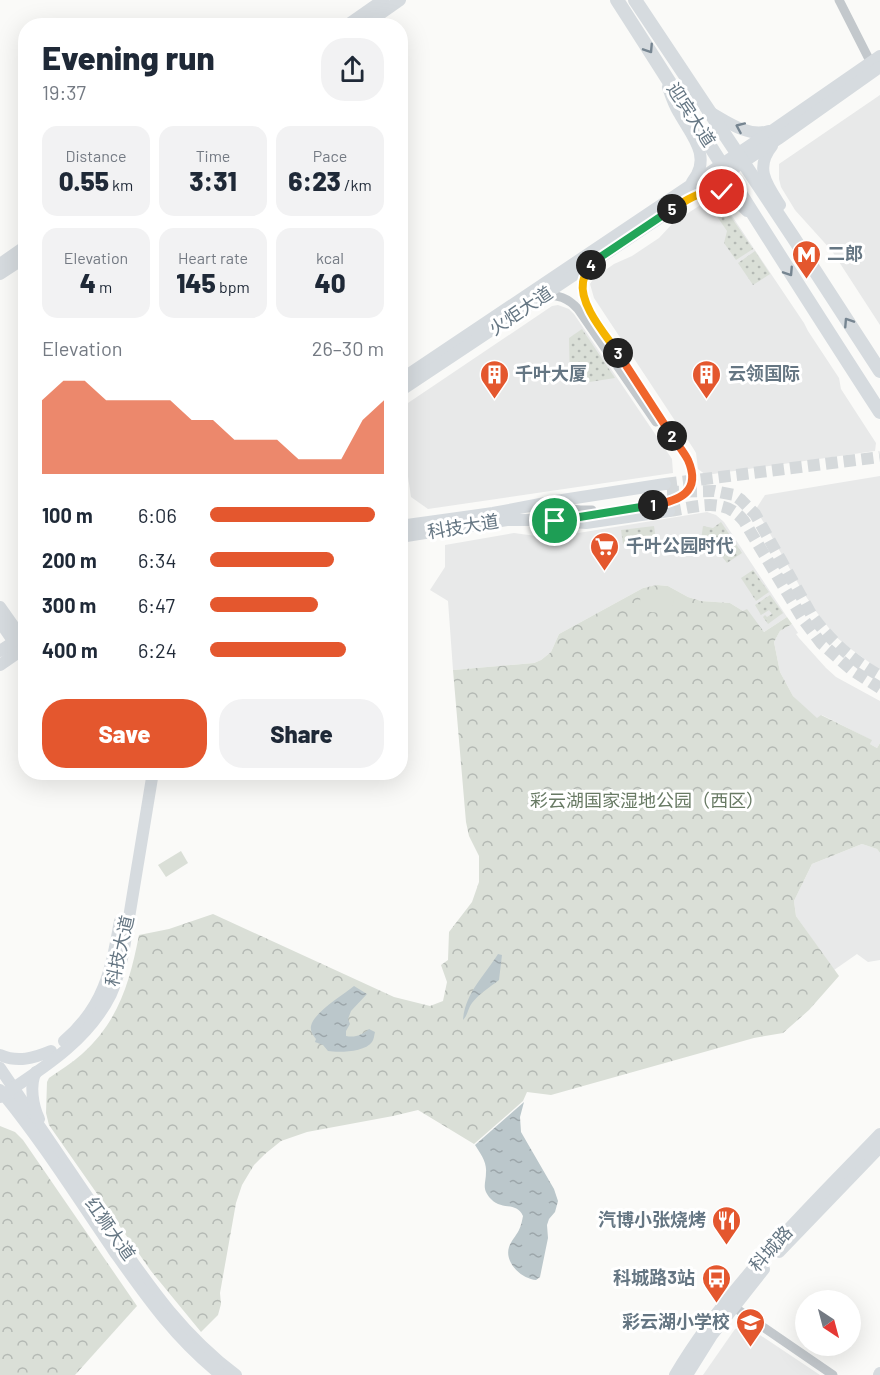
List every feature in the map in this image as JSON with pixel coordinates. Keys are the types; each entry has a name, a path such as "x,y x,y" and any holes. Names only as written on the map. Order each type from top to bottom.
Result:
{"highway":[{"name":"迎宾大道","path":"617,0 880,412"},
{"name":"迎宾大道","path":"636,0 880,371"},
{"path":"663,71 698,115 704,116 708,111"},
{"path":"758,223 759,213 764,211 771,213 783,223"}],"main road":[{"path":"357,18 383,0"},
{"path":"374,18 400,0"},
{"name":"火炬大道","path":"408,375 876,68"},
{"path":"663,71 678,111 700,152 701,163 698,173 684,196"},
{"path":"708,111 747,131 775,135 765,155 764,176 768,188 782,209 793,237"},
{"path":"684,196 710,191 722,192 738,201 758,223"},
{"name":"火炬大道","path":"408,386 593,262 684,196"},
{"path":"2,264 18,252"},
{"path":"2,264 18,259"},
{"name":"科技大道","path":"408,525 493,513 556,501 666,488 557,507"},
{"path":"493,513 557,507"},
{"name":"科技大道","path":"408,536 507,520 593,522 669,511"},
{"path":"0,607 18,636"},
{"path":"0,622 18,639"},
{"path":"0,651 18,644"},
{"path":"0,665 18,647"},
{"name":"科技大道","path":"4,1090 69,1037 82,1023 103,990 110,972 145,780"},
{"name":"科技大道","path":"4,1090 37,1072 74,1043 100,1013 115,984 123,954 152,780"},
{"path":"0,1055 24,1059 51,1051"},
{"name":"红狮大道","path":"0,1068 4,1090 158,1312 185,1343 221,1375"},
{"path":"37,1072 32,1082 36,1114 70,1172"},
{"name":"红狮大道","path":"4,1090 70,1172 165,1307 203,1347 236,1375"},
{"name":"科城路","path":"675,1375 705,1329 765,1255 880,1134"},
{"name":"科城路","path":"687,1375 712,1335 771,1261 880,1147"}],"street":[{"path":"839,0 876,68"},
{"path":"589,309 583,295 583,283 586,272 593,262"},
{"path":"555,521 669,503 683,496 690,487 691,481 691,470 685,455 582,298 577,295 573,299 578,309 681,459 686,480 680,492 668,499 580,510 557,507"},
{"path":"543,296 563,297 578,309"},
{"path":"734,1306 833,1375"}],"shaded area":[{"path":"880,95 880,325 832,251 795,210 781,187 779,164"},
{"path":"705,202 726,207 839,378 841,389 876,443 875,451 706,475 698,469 696,453 594,298 590,284 594,278 614,264 632,256 659,238 673,223"},
{"path":"558,305 569,309 574,314 672,459 673,473 428,509 411,497 408,477 408,403 552,306"},
{"path":"880,476 880,670 835,636 803,592 756,509 765,495"},
{"path":"707,512 716,515 724,522 787,617 764,632 743,611 730,603 701,601 668,586 657,585 643,588 559,634 551,652 534,663 453,670 448,601 430,590 445,567 445,545 514,533 536,536 572,534"},
{"path":"792,624 799,638 836,677 880,701 880,743 877,748 870,744 871,740 822,715 817,719 793,696 780,672 774,642 780,631"},
{"path":"862,844 877,849 880,853 880,960 868,962 857,954 834,970 796,916 794,901 812,864"},
{"name":"彩云湖小学校","path":"745,1325 820,1375 703,1375 735,1329"}],"green space":[{"path":"725,208 753,249 736,260 724,243 727,231 716,215"},
{"path":"755,251 770,274 753,285 738,263"},
{"path":"582,329 615,378 570,385 569,338"},
{"path":"721,522 742,553 727,563 715,548 701,540 703,526 713,528"},
{"path":"654,526 656,540 623,544 621,530"},
{"path":"753,570 769,592 756,601 741,578"},
{"name":"彩云湖国家湿地公园（西区）","path":"657,585 668,586 701,601 730,603 743,611 747,609 764,632 787,617 792,624 780,631 774,642 780,672 793,696 817,718 821,715 872,740 870,744 877,748 880,743 880,853 877,849 862,844 812,864 794,901 796,916 839,976 809,1010 783,1033 754,1038 551,1095 527,1092 523,1101 474,1144 418,1110 307,1132 281,1141 254,1165 242,1185 236,1203 218,1315 201,1332 151,1271 49,1125 46,1113 49,1078 82,1054 95,1041 114,1014 127,984 139,935 169,929 213,914 394,997 430,1006 443,1001 447,982 441,965 448,960 449,932 472,902 479,882 479,856 469,836 466,822 453,670 534,663 551,652 559,634 643,588"},
{"path":"641,592 674,595 672,614 639,611"},
{"path":"770,595 783,613 768,624 763,617 772,614 769,610 761,615 755,605"},
{"path":"181,851 188,863 166,877 158,865"},
{"path":"0,1126 15,1132 23,1140 137,1306 75,1375 0,1375"}],"water":[{"path":"498,954 502,955 499,980 475,1000 463,1020 467,1001"},
{"path":"354,986 367,994 351,1011 346,1036 358,1036 369,1029 375,1032 373,1040 369,1045 358,1050 328,1051 323,1045 315,1042 316,1039 311,1031 313,1021 317,1015"},
{"path":"524,1102 520,1117 521,1132 554,1189 558,1201 555,1212 547,1225 548,1238 540,1277 536,1280 525,1277 515,1269 509,1259 509,1247 520,1228 523,1216 513,1207 495,1203 488,1195 485,1186 485,1165 475,1145"}],"tunnel":[{"path":"665,484 880,457"},
{"path":"667,492 714,491 734,495 741,500 755,514 811,614 826,633 842,649 880,676"},
{"path":"669,511 710,505 728,508 736,513 744,521 803,619 821,643 852,670 880,688"}],"place":[{"name":"二郎","path":"806,280"},
{"name":"千叶大厦","path":"494,400"},
{"name":"云领国际","path":"707,400"},
{"name":"千叶公园时代","path":"605,572"},
{"name":"汽博小张烧烤","path":"727,1246"},
{"name":"科城路3站","path":"716,1304"},
{"name":"彩云湖小学校","path":"751,1348"}],"route":[{"path":"555,521 669,503 683,496 690,487 692,475 688,460 589,309 582,289 586,272 593,262 685,201 704,192 722,192"}]}
